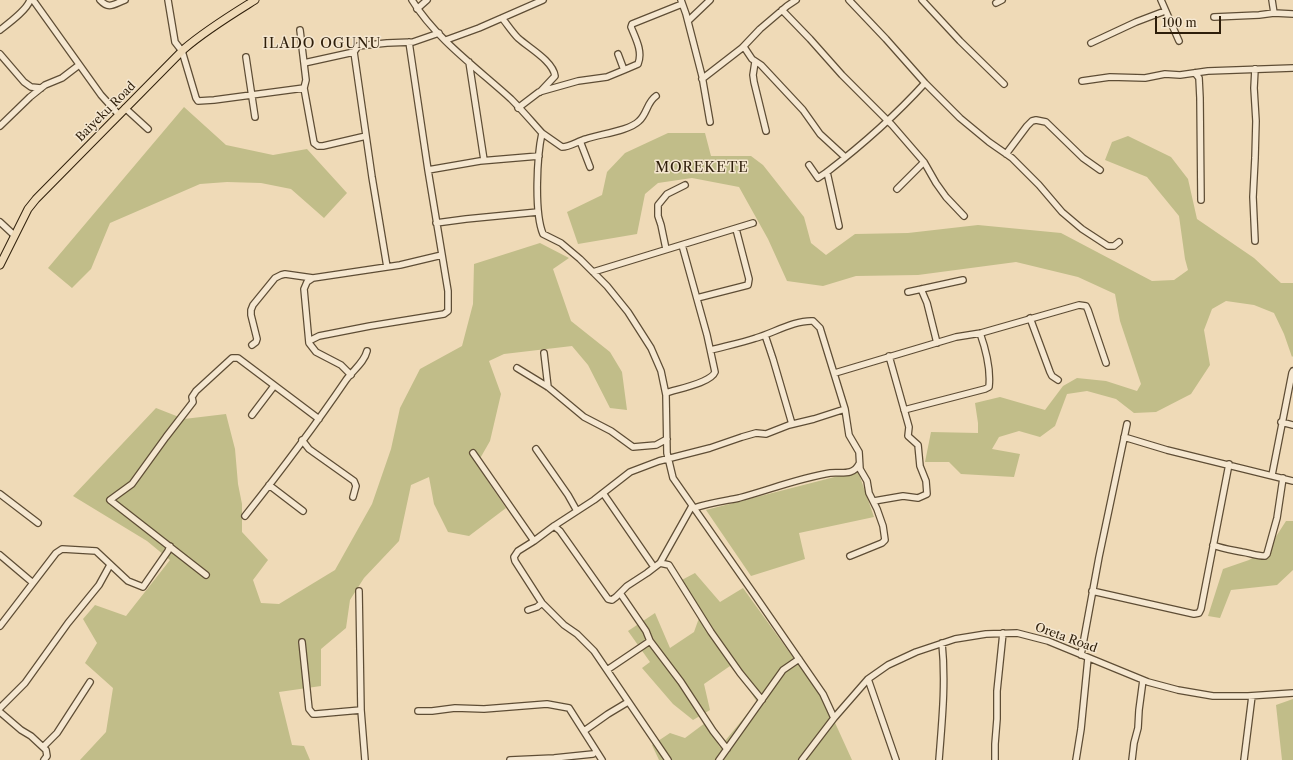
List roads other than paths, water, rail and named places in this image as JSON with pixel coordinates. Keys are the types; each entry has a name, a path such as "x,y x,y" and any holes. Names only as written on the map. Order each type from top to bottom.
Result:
{"main road":[{"name":"Baiyeku Road","path":"0,265 28,209 36,199 182,51 198,37 255,0"}],"street":[{"path":"100,0 108,6 125,0"},
{"path":"168,0 175,42 182,51 198,101 200,102 304,88"},
{"path":"446,40 479,28 543,0"},
{"path":"688,22 710,0"},
{"path":"702,79 744,47 760,29 796,0"},
{"path":"849,0 925,83 960,118 1020,166 1039,185 1062,212 1082,229 1108,246 1114,246 1119,242"},
{"path":"922,0 960,42 1004,84"},
{"path":"1161,0 1179,41"},
{"path":"1272,0 1274,13"},
{"path":"412,1 426,1"},
{"path":"412,1 421,15 542,133 562,146 566,147 609,132 618,131 639,121 651,99 656,96"},
{"path":"417,9 426,1"},
{"path":"0,30 32,2 101,95 119,115"},
{"path":"540,92 578,81 607,77 638,64 640,50 631,27 632,24 682,2 702,79 710,122"},
{"path":"782,10 924,162 939,187 964,216"},
{"path":"1091,43 1136,22 1165,11"},
{"path":"1214,17 1274,13 1293,14"},
{"path":"502,18 517,37 553,68 555,76 540,92 518,108"},
{"path":"300,30 306,80 304,88 314,143 318,146 323,146 366,136"},
{"path":"388,267 371,172 354,52 358,46 409,42 439,33"},
{"path":"309,341 319,336 446,313 448,307 448,291 436,223 409,42"},
{"path":"744,47 755,62 762,66 803,110 820,134 845,157"},
{"path":"304,63 354,52"},
{"path":"0,54 24,82 28,85 41,88"},
{"path":"618,54 624,70"},
{"path":"246,57 255,117"},
{"path":"469,62 484,160"},
{"path":"755,62 753,75 754,82 766,131"},
{"path":"0,126 41,88 62,78 79,65"},
{"path":"1082,81 1110,77 1145,78 1165,74 1180,75 1202,72 1293,68"},
{"path":"1255,69 1254,88 1256,121 1253,197 1255,241"},
{"path":"1202,72 1199,78 1202,200"},
{"path":"1195,73 1199,78"},
{"path":"809,165 818,178 827,172 907,103 925,83"},
{"path":"125,108 148,129"},
{"path":"1006,154 1027,126 1032,121 1036,120 1046,122 1083,158 1100,170"},
{"path":"542,133 539,156 538,212 543,234 561,243 580,259 607,286 628,312 651,348 661,371 666,393 668,460 673,478 799,659 822,694 834,718"},
{"path":"580,141 590,167"},
{"path":"428,170 484,160 539,156"},
{"path":"898,189 924,162"},
{"path":"827,172 839,226"},
{"path":"666,249 658,216 658,205 667,194 685,185"},
{"path":"436,223 538,212"},
{"path":"0,222 14,235"},
{"path":"593,272 753,223"},
{"path":"697,298 748,285 746,265 736,229"},
{"path":"666,393 707,380 714,375 715,372 711,350 682,245"},
{"path":"252,345 257,339 251,310 253,305 275,278 285,274 312,278 388,267 442,255"},
{"path":"312,278 307,282 304,289 309,341 312,348 316,352 341,365 351,375"},
{"path":"908,292 963,280"},
{"path":"921,289 938,343"},
{"path":"835,373 956,337 980,333 1079,305 1086,306 1088,310 1106,363"},
{"path":"1030,318 1046,363 1052,376 1058,380"},
{"path":"711,350 765,335 786,326 813,321 820,328 845,409 849,435 859,452 859,464 874,501 885,535 884,541 880,545 850,556"},
{"path":"904,410 989,387 986,350 980,333"},
{"path":"765,335 792,424"},
{"path":"245,516 270,485 351,375 365,359 367,351"},
{"path":"544,353 548,387"},
{"path":"874,501 903,496 918,498 927,494 926,481 920,466 918,444 908,436 909,427 889,356"},
{"path":"206,575 110,500 132,484 193,402 192,397 196,391 232,358 238,358 319,419"},
{"path":"517,368 548,387 584,417 611,431 633,447 656,445 667,439"},
{"path":"1272,475 1281,422 1293,371"},
{"path":"252,415 274,386"},
{"path":"668,760 594,651 577,634 564,625 542,603 514,559 515,554 594,500 630,472 659,461 668,460 742,437 756,434 766,434 792,424 845,409"},
{"path":"1281,422 1293,425"},
{"path":"1081,655 1092,591 1127,424"},
{"path":"1124,437 1167,450 1229,464 1293,481"},
{"path":"302,440 309,449 354,481 356,486 353,497"},
{"path":"536,449 568,495 577,511"},
{"path":"473,453 534,541"},
{"path":"554,526 560,531 608,599 613,599 627,586 660,563 693,507 738,498 800,480 834,473 852,472 859,464"},
{"path":"1092,591 1194,614 1199,613 1229,464"},
{"path":"1213,545 1223,549 1265,556 1273,536 1283,478"},
{"path":"270,485 302,511"},
{"path":"603,493 654,567"},
{"path":"0,494 38,523"},
{"path":"0,626 56,553 62,549 96,551 128,582 143,587 170,546"},
{"path":"1211,556 1223,549"},
{"path":"0,555 33,583"},
{"path":"660,563 669,565 720,644 740,673 762,700"},
{"path":"0,708 25,683 68,623 99,585 110,565"},
{"path":"359,591 360,710 365,760"},
{"path":"620,593 646,631 650,641 681,682 713,731 727,749"},
{"path":"528,610 542,603"},
{"path":"995,760 994,744 997,719 997,691 1003,633"},
{"name":"Oreta Road","path":"802,760 834,718 868,679 888,665 916,652 942,643 955,639 986,634 1017,633 1048,641 1143,680 1178,690 1206,695 1252,696 1293,693"},
{"path":"607,670 650,641"},
{"path":"302,642 309,710 316,714 360,710"},
{"path":"939,760 944,695 942,643"},
{"path":"1076,760 1081,729 1088,658"},
{"path":"719,760 783,670 799,659"},
{"path":"868,679 896,760"},
{"path":"1132,760 1138,728 1143,680"},
{"path":"43,747 57,733 90,682"},
{"path":"1244,760 1252,696"},
{"path":"584,731 628,702"},
{"path":"418,711 455,708 484,709 547,704 569,708 602,760"},
{"path":"0,712 43,747 47,754 44,760"},
{"path":"510,760 567,758 593,754"}],"district":[{"name":"ILADO OGUNU","path":"322,44"},
{"name":"MOREKETE","path":"702,168"}]}
